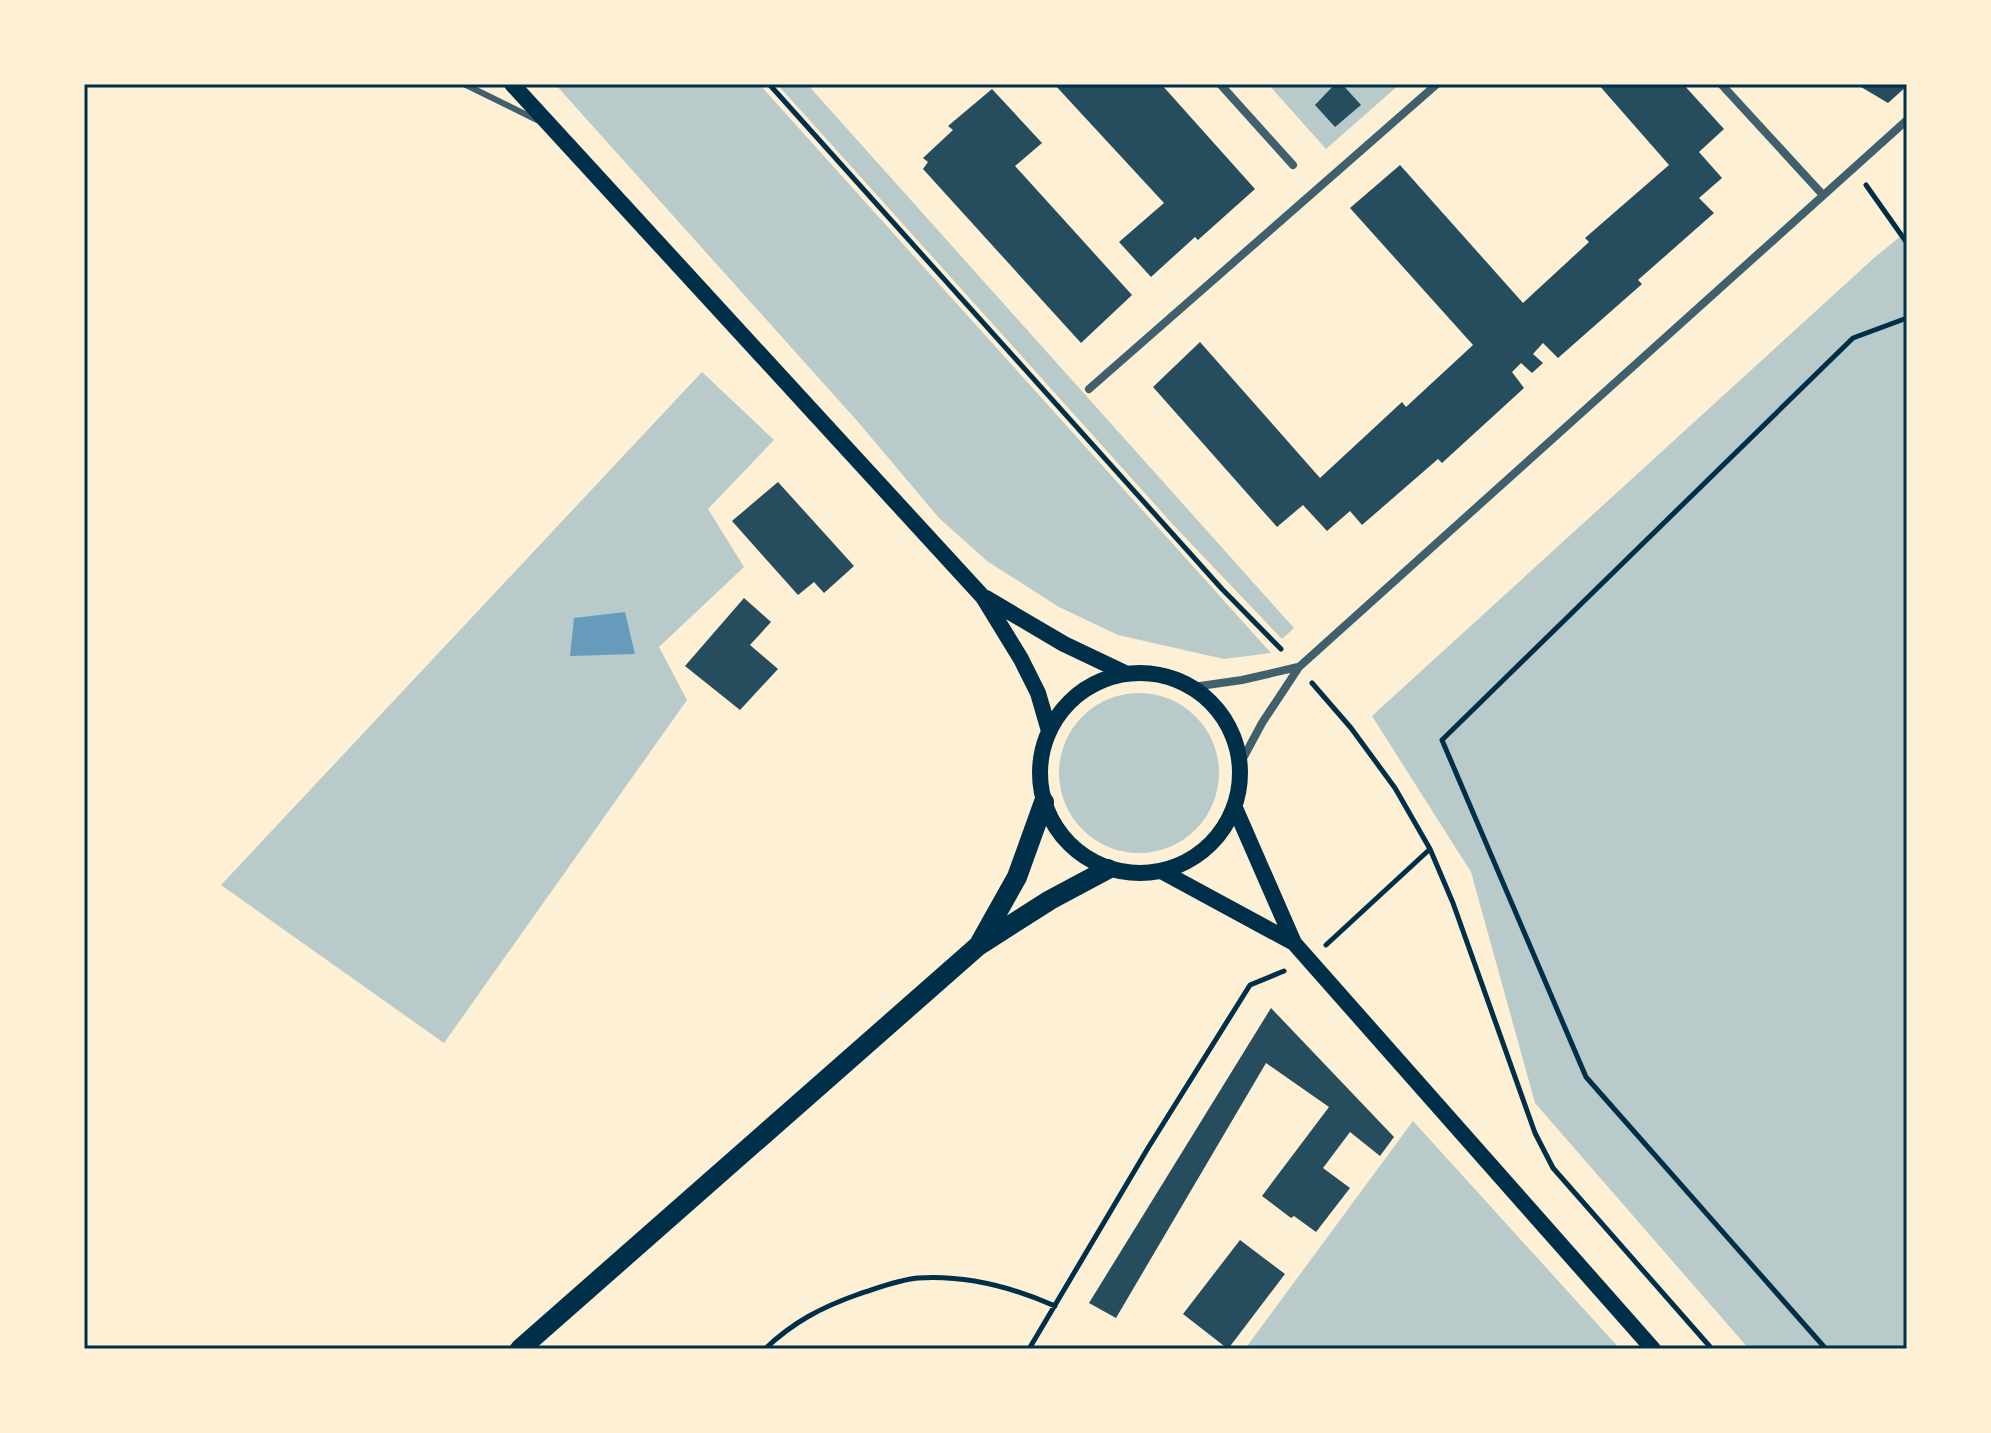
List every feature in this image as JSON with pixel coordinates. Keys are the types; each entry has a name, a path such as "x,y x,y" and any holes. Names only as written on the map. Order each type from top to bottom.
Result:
{"main road":[{"path":"512,84 983,597 1038,693 1049,731"},
{"path":"983,597 1064,644 1125,673"},
{"path":"1125,673 1160,674 1193,687 1216,707 1233,734 1240,764 1240,786 1235,808 1218,837 1194,859 1163,872 1136,874 1108,869 1080,854 1057,831 1044,802 1039,778 1041,754 1049,731 1067,703 1094,684 1125,673"},
{"path":"978,946 1017,877 1044,802"},
{"path":"1235,808 1294,943"},
{"path":"520,1349 978,946 1050,900 1108,869"},
{"path":"1163,872 1294,943 1653,1349"}],"street":[{"path":"1220,84 1293,165"},
{"path":"1089,389 1437,84"},
{"path":"1721,84 1823,195"},
{"path":"1240,764 1262,723 1299,667 1907,120"},
{"path":"1193,687 1299,667"}],"lane":[{"path":"464,84 551,127"}],"path":[{"path":"1854,168 1907,243"},
{"path":"1826,1349 1586,1077 1442,740 1853,338 1907,318"},
{"path":"1029,1349 1148,1148 1250,985 1310,960 1430,849"},
{"path":"765,1349 785,1329 821,1307 891,1283 918,1278 1000,1286 1055,1306"}],"shaded area":[{"path":"555,84 759,84 1271,653 1224,659 1118,635 1059,607 987,561 939,518 859,423"},
{"path":"777,84 807,84 1294,628 1282,639 1178,530"},
{"path":"1268,84 1400,84 1326,149"},
{"path":"1907,231 1907,1349 1749,1349 1535,1103 1471,872 1372,716"},
{"path":"702,372 774,440 708,509 744,567 659,647 687,700 444,1043 221,885"},
{"path":"1139,693 1169,700 1195,717 1212,743 1219,773 1212,803 1195,829 1169,846 1139,853 1109,846 1083,829 1066,803 1059,773 1066,743 1083,717 1109,700"},
{"path":"1413,1121 1620,1349 1245,1349"}],"water":[{"path":"625,612 635,654 570,656 574,618"}],"building":[{"path":"1054,84 1161,84 1255,189 1151,277 1119,242 1164,203"},
{"path":"1335,84 1342,84 1361,105 1335,127 1315,105"},
{"path":"1598,84 1683,84 1724,129 1699,152 1722,178 1699,198 1714,213 1638,280 1642,284 1558,358 1543,343 1533,354 1543,363 1532,373 1521,363 1512,372 1524,388 1442,463 1438,459 1362,525 1350,511 1327,531 1303,505 1277,527 1153,387 1200,342 1320,478 1402,402 1406,407 1473,345 1350,208 1400,165 1523,303 1589,242 1585,238 1669,165"},
{"path":"1856,84 1907,84 1907,86 1888,103"},
{"path":"992,89 1042,143 1015,166 1132,295 1081,343 923,169 928,162 923,158 953,130 948,126"},
{"path":"778,482 854,566 824,593 814,582 798,595 732,521"},
{"path":"744,598 771,622 750,645 778,669 740,710 685,666"},
{"path":"1271,1008 1394,1137 1380,1156 1350,1132 1323,1168 1350,1188 1316,1232 1294,1216 1291,1218 1262,1196 1329,1107 1266,1063 1116,1318 1089,1303"},
{"path":"1240,1240 1285,1274 1228,1349 1183,1314"}]}
